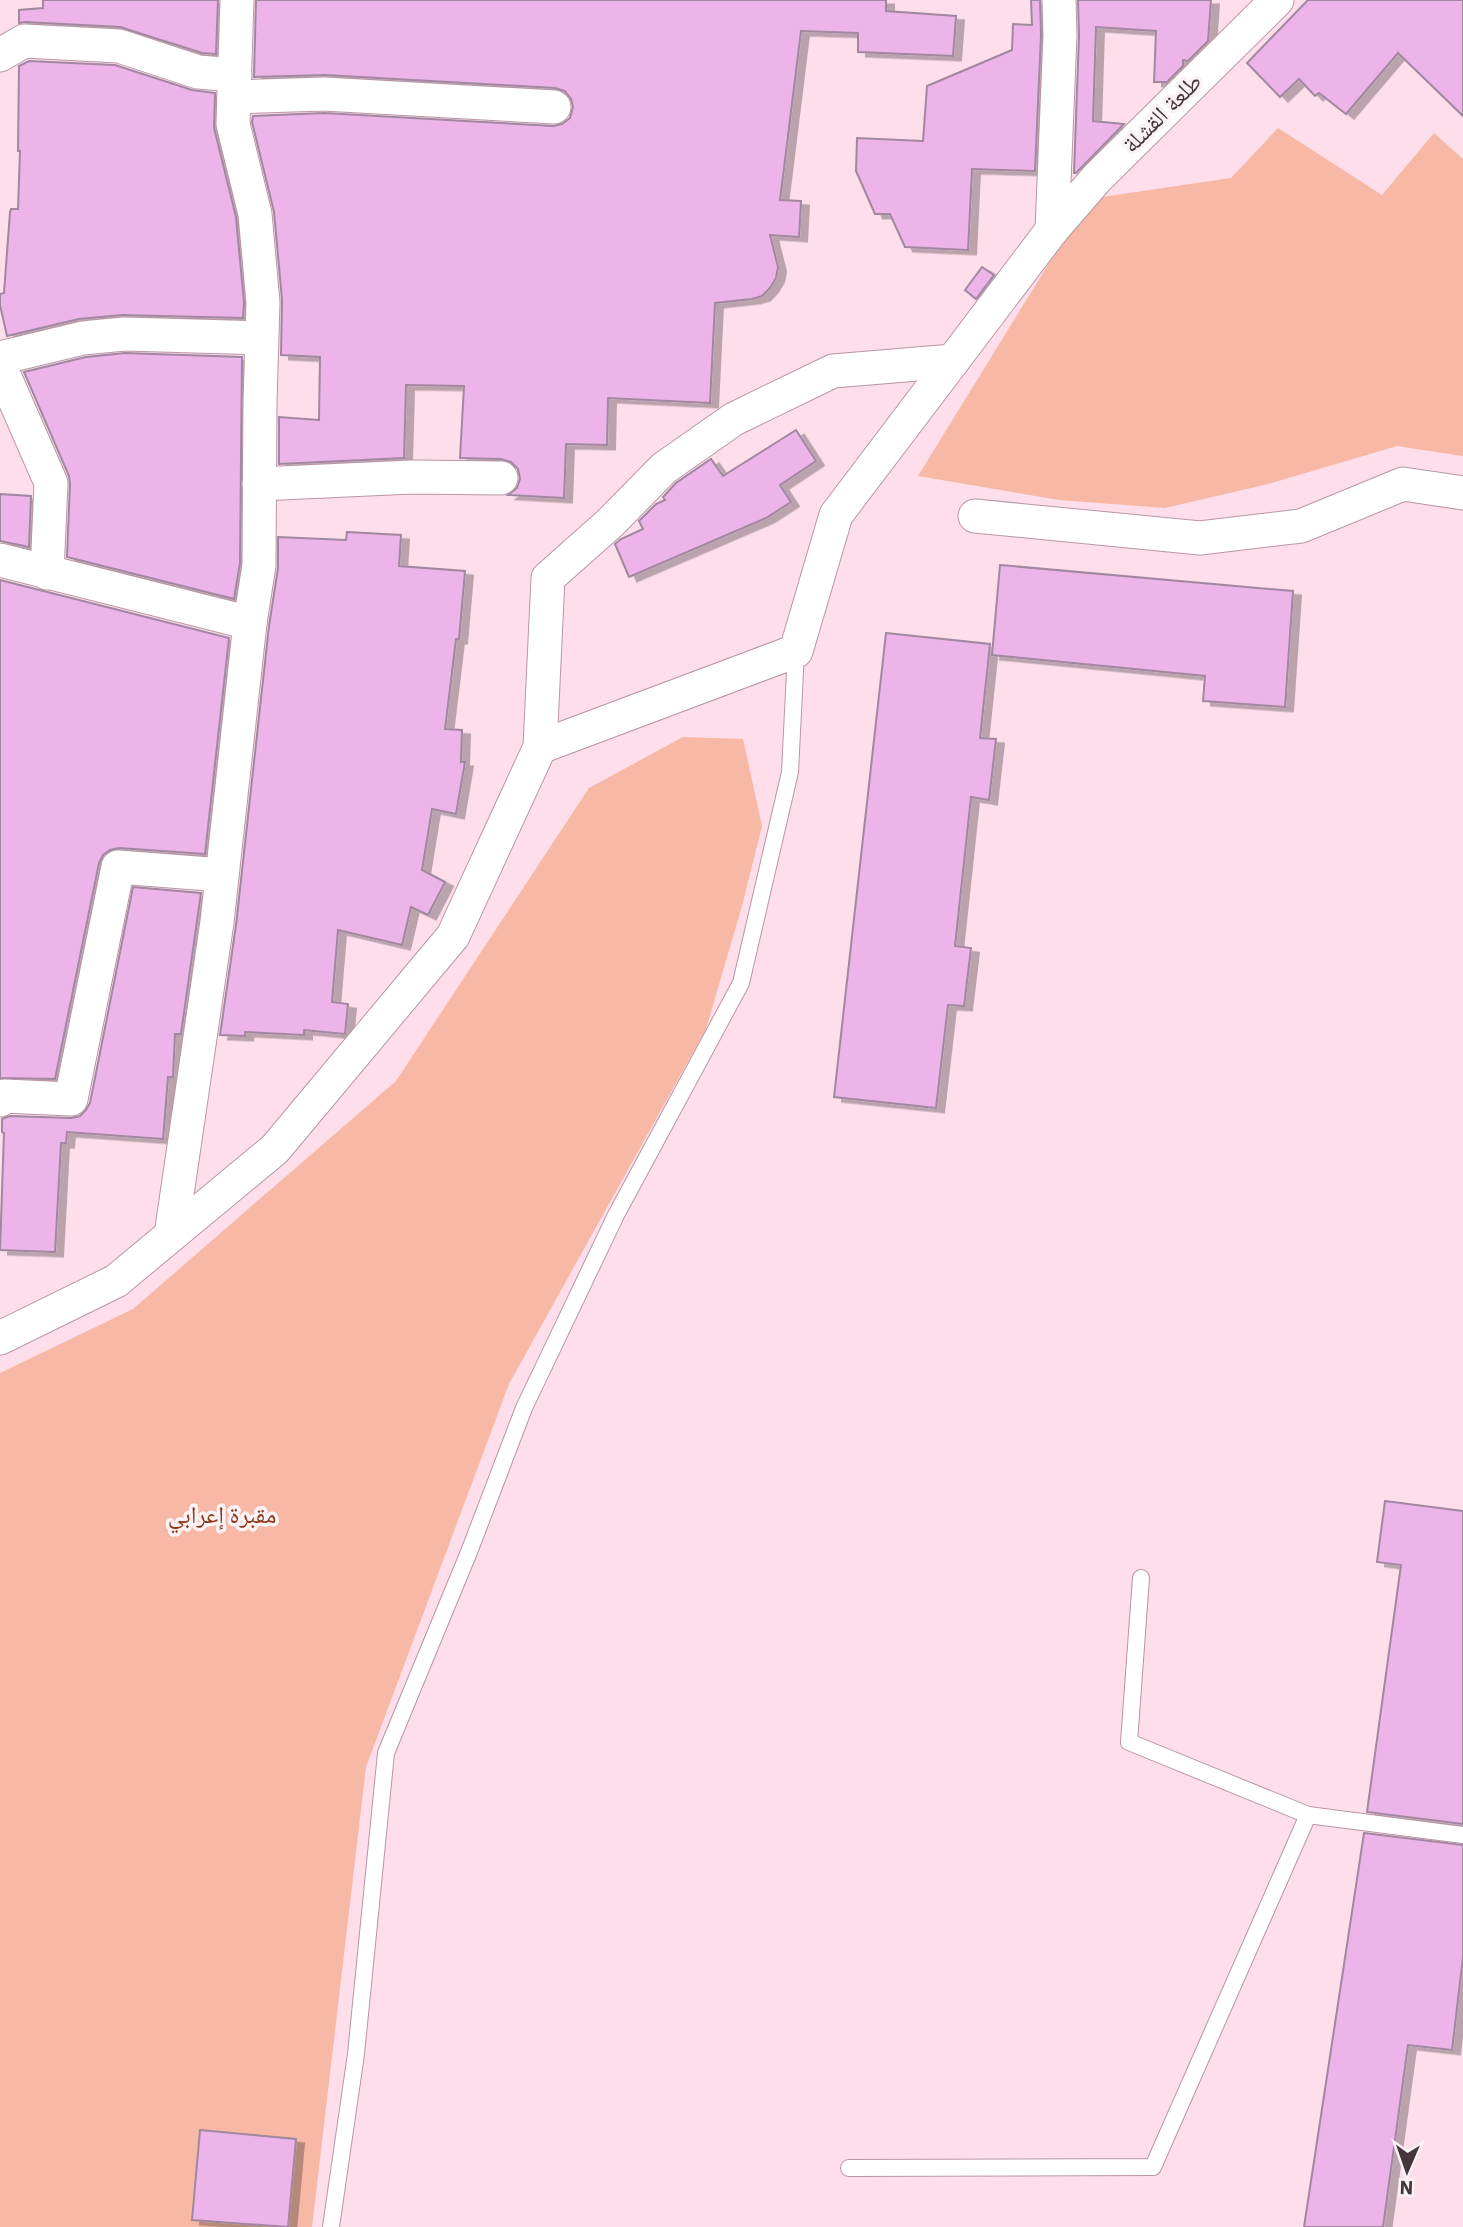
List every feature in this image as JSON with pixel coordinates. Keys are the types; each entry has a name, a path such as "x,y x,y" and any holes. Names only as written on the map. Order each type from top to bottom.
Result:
{"street":[{"path":"171,1235 222,874 250,623 260,565 262,302 255,214 233,124 237,0"},
{"path":"1052,230 1059,0"},
{"name":"طلعة القشلة","path":"796,651 836,515 1052,230 1097,178 1277,0"},
{"path":"0,55 24,41 119,46 234,86 554,107"},
{"path":"0,358 83,338 124,334 261,338"},
{"path":"0,1338 116,1281 275,1149 453,936 540,747 548,578 610,523 664,468 734,419 833,372 953,361"},
{"path":"0,366 51,483 47,573"},
{"path":"259,484 412,477 502,478"},
{"path":"975,516 1200,538 1301,526 1403,484 1463,493"},
{"path":"0,560 250,623"},
{"path":"540,747 796,651"},
{"path":"0,1100 4,1096 71,1099 118,867 222,874"}],"lane":[{"path":"331,2227 356,2054 386,1753 469,1552 524,1408 616,1215 741,983 790,772 796,651"},
{"path":"1141,1578 1129,1742 1308,1815 1463,1835"},
{"path":"849,2168 1153,2167 1308,1815"}],"green space":[{"path":"1278,128 1382,195 1434,133 1463,159 1463,456 1397,446 1268,484 1165,508 1059,500 918,476 1059,247 1102,197 1231,178"},
{"name":"مقبرة إعرابي","path":"683,737 743,739 762,826 706,1029 509,1384 366,1767 312,2227 0,2227 0,1373 133,1309 396,1081 589,788"}],"building":[{"path":"43,0 218,0 216,54 202,53 120,27 19,23 19,10 43,8"},
{"path":"256,0 886,0 886,11 956,16 953,56 858,52 858,33 801,31 780,200 801,201 799,237 770,235 778,267 776,278 762,296 715,303 710,403 608,398 607,445 566,444 564,498 508,495 517,488 520,479 518,469 511,462 501,459 460,458 464,386 406,385 404,458 279,464 279,417 319,420 320,357 281,355 282,300 274,212 252,122 253,116 324,113 553,126 570,118 573,107 565,91 555,88 325,75 254,77"},
{"path":"1031,0 1040,0 1041,35 1035,171 972,169 968,250 905,247 890,214 875,214 856,171 857,138 923,141 927,86 1012,50 1013,24 1032,25"},
{"path":"1078,0 1211,0 1208,41 1188,61 1183,60 1183,66 1167,82 1154,82 1156,31 1096,27 1093,121 1124,124 1074,173 1079,36"},
{"path":"1308,0 1463,0 1463,116 1398,53 1346,114 1319,93 1315,96 1299,79 1280,97 1247,63"},
{"path":"29,61 115,65 192,90 215,93 214,128 236,217 243,318 122,315 79,319 7,336 0,294 4,293 10,212 11,209 18,209 19,66"},
{"path":"982,267 994,275 976,299 965,290"},
{"path":"125,353 242,357 240,563 234,599 67,557 69,476 24,372 86,357"},
{"path":"796,430 816,461 780,485 791,502 766,518 629,577 615,544 643,529 639,521 656,504 665,500 663,497 676,483 711,459 723,476"},
{"path":"0,494 31,496 29,547 0,541"},
{"path":"347,532 401,535 399,566 465,571 459,639 456,639 445,729 462,730 461,762 465,762 456,814 432,809 422,870 445,882 428,915 411,907 402,945 338,930 332,1002 348,1004 345,1034 304,1030 304,1035 245,1032 245,1036 220,1035 236,925 269,626 278,568 278,537 346,540"},
{"path":"1000,565 1293,591 1285,707 1203,701 1205,676 992,655"},
{"path":"0,580 229,638 205,854 119,848 103,855 99,863 55,1079 0,1078"},
{"path":"886,633 990,644 980,738 996,739 989,800 971,797 955,946 971,948 964,1006 948,1005 936,1108 834,1097"},
{"path":"133,887 201,893 181,1034 175,1034 173,1077 168,1077 163,1139 67,1132 66,1143 61,1143 55,1252 0,1250 4,1133 2,1119 10,1116 71,1118 80,1116 90,1103"},
{"path":"1385,1501 1463,1511 1463,1824 1367,1812 1401,1565 1377,1562"},
{"path":"1364,1833 1463,1845 1463,1957 1452,2050 1408,2045 1383,2227 1304,2227"},
{"path":"200,2130 296,2139 288,2227 192,2220"}]}
